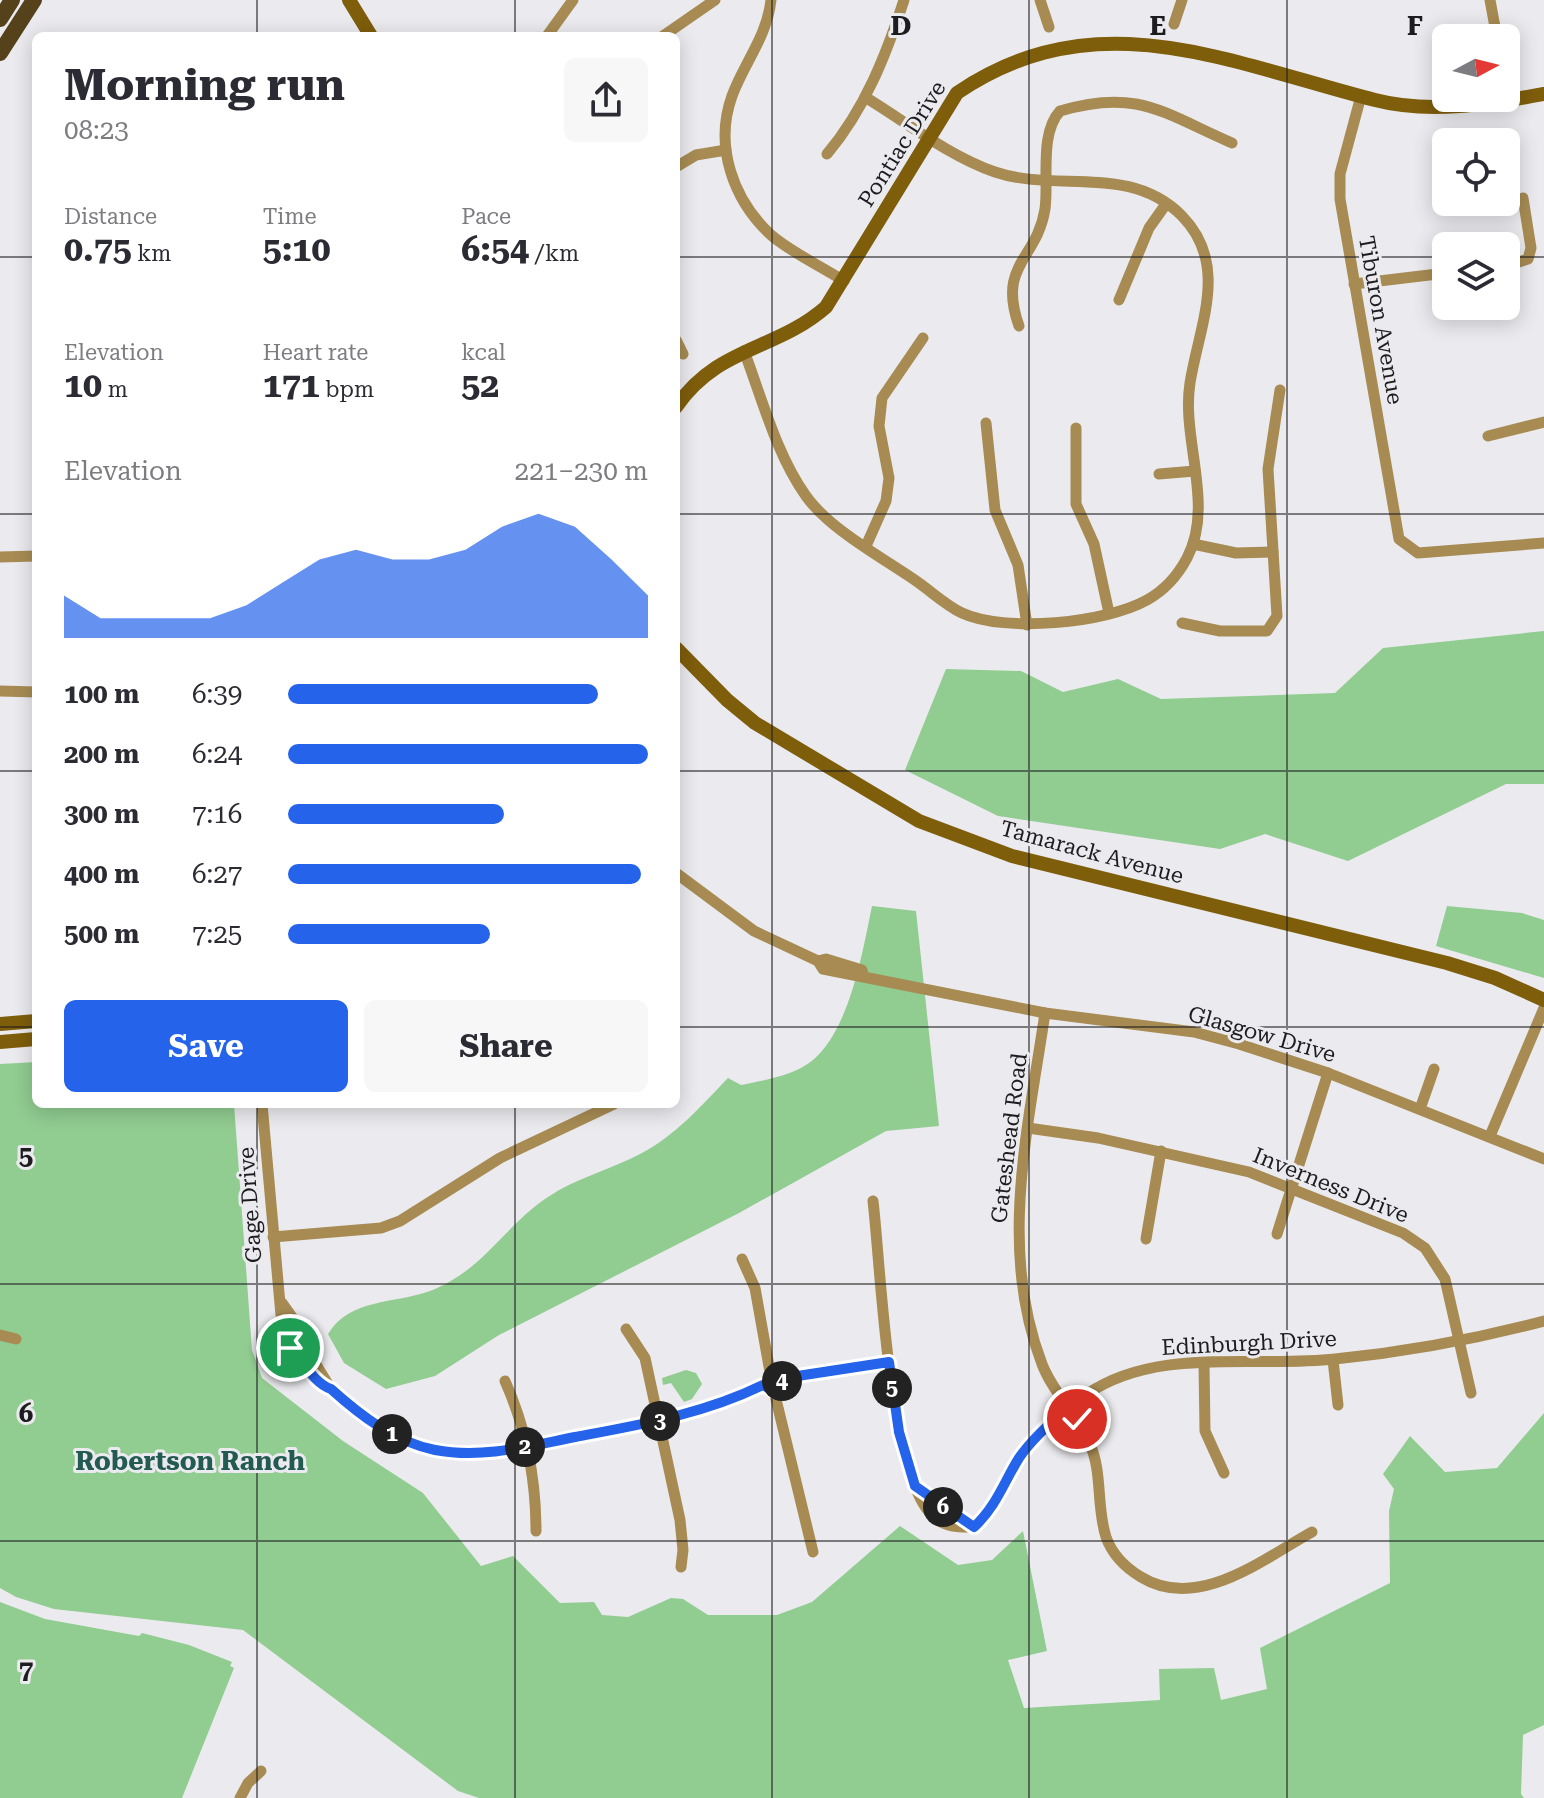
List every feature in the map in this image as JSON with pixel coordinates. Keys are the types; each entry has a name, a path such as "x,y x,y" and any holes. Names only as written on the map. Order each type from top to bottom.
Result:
{"main road":[{"path":"0,19 12,0"},
{"path":"0,53 34,0"},
{"path":"349,0 369,32"},
{"path":"1216,41 1361,96 1432,106"},
{"name":"Pontiac Drive","path":"680,403 712,368 804,326 826,307 957,93 984,63 1006,48"},
{"path":"1520,97 1544,94"},
{"name":"Tamarack Avenue","path":"680,652 727,700 755,723 919,821 961,838 1012,856 1447,963 1544,1000"},
{"path":"0,1024 32,1021"},
{"path":"0,1042 32,1039"}],"street":[{"path":"550,32 573,0"},
{"path":"669,32 715,0"},
{"path":"771,0 760,40 726,115 726,150 742,201 772,236 844,281"},
{"path":"827,154 865,97 888,48 904,0"},
{"path":"1040,0 1049,28"},
{"path":"1175,25 1182,0"},
{"path":"1490,0 1494,24"},
{"name":"Tiburon Avenue","path":"1361,96 1340,174 1340,199 1399,539 1418,553 1544,543"},
{"path":"744,351 788,465 806,496 819,511 962,613 993,623 1027,625 1109,613 1148,600 1168,584 1193,544 1197,492 1189,392 1210,299 1210,276 1194,233 1182,216 1136,187 1000,174 978,166 865,97"},
{"path":"1019,326 1015,314 1013,278 1042,223 1054,118 1060,111 1093,101 1136,102 1232,143"},
{"path":"680,165 696,155 726,150"},
{"path":"1520,262 1528,259 1531,248 1523,198"},
{"path":"1119,300 1149,228 1166,204"},
{"path":"1354,284 1432,275"},
{"path":"866,546 886,501 889,478 879,426 882,398 923,338"},
{"path":"680,348 683,354"},
{"path":"1182,623 1220,631 1267,631 1277,616 1268,469 1280,390"},
{"path":"1488,436 1544,422"},
{"path":"986,423 995,510 1018,565 1027,625"},
{"path":"1076,428 1076,504 1094,544 1109,613"},
{"path":"1159,474 1195,471"},
{"path":"1193,544 1236,553 1273,552"},
{"path":"0,557 32,556"},
{"path":"0,691 32,692"},
{"name":"Glasgow Drive","path":"680,876 754,931 818,961 829,959 862,970 863,975 1045,1013 1194,1032 1328,1073 1544,1159"},
{"path":"1490,1136 1544,1008"},
{"name":"Gateshead Road","path":"1045,1013 1017,1206 1027,1315 1044,1370 1093,1452 1107,1540 1124,1564 1148,1582 1176,1589 1210,1585 1312,1532"},
{"path":"1420,1109 1434,1069"},
{"path":"1277,1234 1328,1073"},
{"name":"Gage Drive","path":"262,1108 282,1303 304,1334 302,1350 331,1389 382,1428 435,1450 474,1454 527,1447 658,1421 769,1388"},
{"path":"273,1237 381,1228 400,1221 500,1158 606,1108"},
{"name":"Inverness Drive","path":"1028,1128 1161,1151 1249,1172 1403,1233 1425,1248 1445,1279 1471,1393"},
{"path":"1146,1239 1161,1151"},
{"path":"782,1379 889,1362 873,1201"},
{"path":"742,1259 755,1288 770,1372"},
{"name":"Edinburgh Drive","path":"889,1362 899,1432 915,1486 930,1505 974,1527 991,1512 1020,1457 1068,1408 1126,1373 1204,1363 1333,1360 1459,1340 1544,1321"},
{"path":"626,1329 645,1358 680,1520 681,1567"},
{"path":"0,1335 16,1339"},
{"path":"1333,1360 1338,1405"},
{"path":"1204,1363 1205,1431 1224,1473"},
{"path":"769,1388 781,1385 782,1379 779,1374 770,1372"},
{"path":"770,1372 763,1378 769,1388 813,1552"},
{"path":"505,1381 518,1410 527,1447 536,1531"},
{"path":"240,1798 248,1783 261,1771"}],"green space":[{"path":"1544,631 1544,784 1506,784 1348,861 1265,834 1220,849 998,816 905,770 946,669 1021,671 1063,692 1118,679 1161,699 1335,693 1383,648"},
{"path":"872,906 916,911 939,1126 886,1131 739,1213 499,1335 435,1376 386,1389 344,1363 328,1334 348,1314 374,1304 430,1291 449,1282 479,1260 548,1197 570,1184 642,1153 666,1137 728,1078 741,1085 772,1078 801,1068 817,1056 831,1039 850,996"},
{"path":"1447,906 1522,913 1544,920 1544,978 1436,946"},
{"path":"32,1062 32,1108 234,1108 252,1350 262,1378 343,1441 423,1493 481,1566 513,1556 560,1603 594,1602 602,1615 628,1617 671,1598 683,1599 708,1615 777,1615 812,1602 900,1526 958,1565 992,1560 1023,1531 1047,1651 1008,1660 1024,1708 1160,1700 1159,1669 1214,1668 1221,1700 1267,1689 1260,1648 1390,1583 1389,1511 1394,1489 1383,1474 1410,1436 1445,1472 1497,1468 1544,1413 1544,1725 1523,1735 1521,1794 1524,1798 479,1798 458,1791 243,1630 54,1609 16,1597 0,1588 0,1064"},
{"path":"686,1370 696,1373 702,1384 692,1399 684,1402 671,1383 663,1385 662,1378"},
{"path":"0,1602 45,1619 139,1636 142,1633 189,1645 232,1662 230,1666 234,1668 182,1798 0,1798"}],"district":[{"name":"Robertson Ranch","path":"190,1461"}],"route":[{"path":"290,1348 298,1353 321,1386 331,1389 354,1410 382,1428 435,1450 474,1454 514,1450 680,1417 763,1385 768,1390 777,1390 782,1379 804,1373 889,1362 899,1432 915,1486 974,1527 991,1512 1020,1457 1040,1433 1068,1408 1077,1419"}]}
